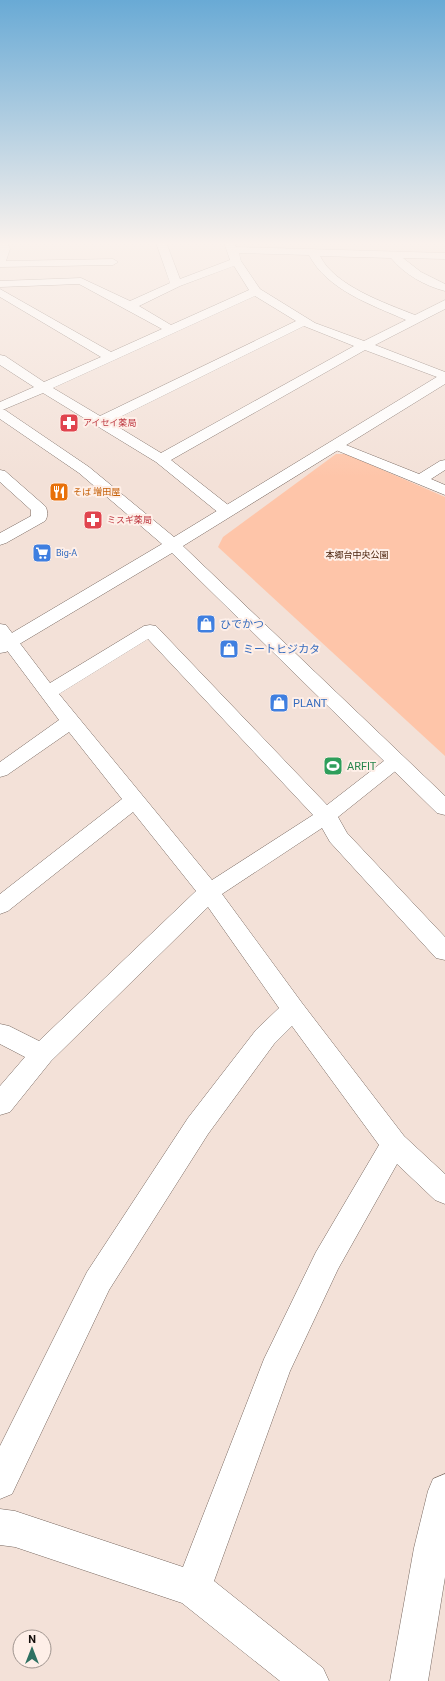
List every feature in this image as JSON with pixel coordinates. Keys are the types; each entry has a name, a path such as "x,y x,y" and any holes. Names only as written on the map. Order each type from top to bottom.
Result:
{"street":[{"path":"48,320 109,356"},
{"path":"155,320 170,329"},
{"path":"0,407 189,320"},
{"path":"102,421 304,320"},
{"path":"305,320 310,326 445,377"},
{"path":"161,459 412,320"},
{"path":"0,359 161,459 226,511"},
{"path":"445,377 173,544 3,640 71,720 134,800 210,892 293,1009 394,1144 445,1192"},
{"path":"0,413 84,470 173,544 445,808"},
{"path":"336,445 445,490"},
{"path":"421,479 445,464"},
{"path":"0,474 39,509 39,518 0,540"},
{"path":"48,693 150,630 326,816 338,837 445,952"},
{"path":"0,771 71,720"},
{"path":"0,1105 42,1054 210,892 326,816 396,761"},
{"path":"0,906 134,800"},
{"path":"0,1482 98,1281 198,1126 265,1037 293,1009"},
{"path":"0,1033 42,1054"},
{"path":"194,1588 275,1369 327,1261 394,1144"},
{"path":"409,1681 432,1548 445,1491"},
{"path":"0,1527 15,1529 194,1588 310,1681"}],"green space":[{"name":"本郷台中央公園","path":"336,454 346,454 445,497 445,756 218,547 223,537"}],"place":[{"name":"アイセイ薬局","path":"69,423"},
{"name":"そば 増田屋","path":"59,492"},
{"name":"ミスギ薬局","path":"93,520"},
{"name":"Big-A","path":"42,553"},
{"name":"ひでかつ","path":"206,624"},
{"name":"ミートヒジカタ","path":"229,649"},
{"name":"PLANT","path":"279,703"},
{"name":"ARFIT","path":"333,766"}]}
